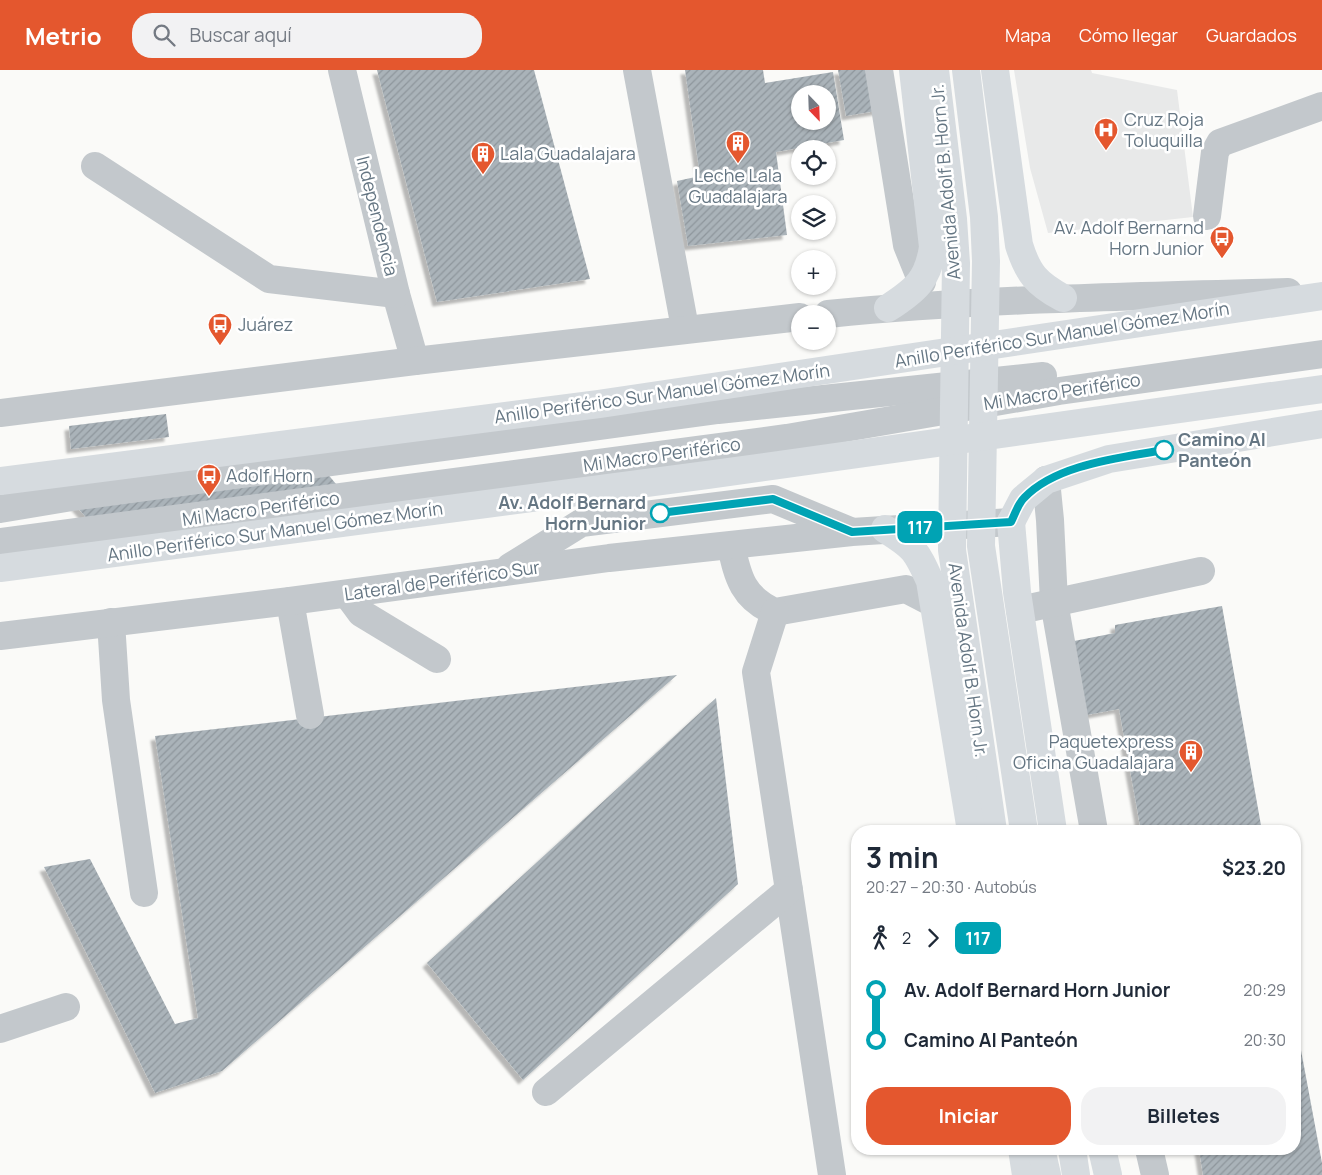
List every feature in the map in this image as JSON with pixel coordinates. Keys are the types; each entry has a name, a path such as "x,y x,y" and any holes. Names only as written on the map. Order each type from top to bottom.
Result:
{"main road":[{"path":"888,308 909,294 922,282 930,266 933,247 913,70"},
{"name":"Avenida Adolf B. Horn Jr.","path":"935,70 956,263 952,550 992,825"},
{"name":"Avenida Adolf B. Horn Jr.","path":"966,70 984,217 986,261 981,546 1023,825"},
{"path":"995,70 1019,246 1025,264 1034,279 1064,298"},
{"path":"926,180 940,200 953,209 968,211 992,201 998,193 1008,166"},
{"name":"Anillo Periférico Sur Manuel Gómez Morín","path":"0,482 589,406 1322,296"},
{"name":"Anillo Periférico Sur Manuel Gómez Morín","path":"0,568 697,476 1322,389"},
{"path":"1052,825 1018,601 1011,522 1023,499 1046,480 1109,460 1322,424"},
{"path":"885,529 909,544 920,558 930,581 970,825"},
{"path":"0,578 97,556"},
{"path":"935,604 943,598 974,584 1007,586 1018,601"},
{"path":"1023,1155 1026,1175"},
{"path":"1042,1155 1046,1175"},
{"path":"1073,1155 1076,1175"},
{"path":"1103,1155 1108,1175"}],"street":[{"name":"Independencia","path":"342,70 414,361"},
{"path":"637,70 685,328"},
{"path":"879,70 907,245 922,282"},
{"path":"1207,216 1215,152 1220,143 1322,106"},
{"path":"94,166 269,279 396,294"},
{"path":"836,313 888,308 1064,298 1322,291"},
{"path":"0,413 685,328 791,318"},
{"name":"Mi Macro Periférico","path":"0,509 82,495 708,411 1024,378 1322,337"},
{"name":"Mi Macro Periférico","path":"0,542 787,438 1059,391 1322,354"},
{"path":"1046,480 1054,602 1093,825"},
{"path":"500,573 582,523 773,499 852,532"},
{"name":"Lateral de Periférico Sur","path":"0,636 347,594 609,558 885,529 1011,522"},
{"path":"730,546 738,578 760,605 775,612 906,589 935,604"},
{"path":"1018,601 1054,602 1201,570"},
{"path":"347,594 361,613 437,659"},
{"path":"290,601 310,714"},
{"path":"775,612 756,672 832,1175"},
{"path":"111,622 116,700 144,893"},
{"path":"546,1092 789,890"},
{"path":"0,1029 66,1007"},
{"path":"1150,1155 1155,1175"}],"shaded area":[{"name":"Cruz Roja Toluquilla","path":"1014,70 1091,70 1092,73 1177,90 1193,217 1048,233 1030,168"}],"building":[{"name":"Lala Guadalajara","path":"377,70 534,70 590,279 437,302"},
{"name":"Leche Lala Guadalajara","path":"685,70 763,70 765,83 833,72 835,85 791,85 791,130 836,130 836,91 844,140 791,140 791,149 776,152 787,235 688,246 677,181 700,176"},
{"path":"838,70 876,70 882,110 846,116"},
{"path":"166,414 169,437 71,449 69,426"},
{"name":"Adolf Horn","path":"326,472 341,490 92,524 75,505"},
{"name":"Paquetexpress Oficina Guadalajara","path":"1222,606 1261,825 1140,825 1119,709 1087,715 1074,641 1115,633 1115,625"},
{"path":"677,675 222,1071 155,1093 44,867 90,859 175,1024 198,1018 155,736"},
{"path":"716,698 738,884 523,1080 427,963"},
{"path":"1301,1050 1322,1163 1322,1175 1203,1175 1200,1155 1301,1155"}],"bus line":[{"name":"117","path":"660,513 773,499 852,532 1011,522 1023,499 1046,480 1109,460 1164,450"}],"place":[{"name":"Cruz Roja Toluquilla","path":"1106,151"},
{"name":"Leche Lala Guadalajara","path":"738,164"},
{"name":"Lala Guadalajara","path":"483,175"},
{"name":"Av. Adolf Bernarnd Horn Junior","path":"1222,259"},
{"name":"Juárez","path":"220,346"},
{"name":"Camino Al Panteón","path":"1164,450"},
{"name":"Adolf Horn","path":"209,497"},
{"name":"Av. Adolf Bernard Horn Junior","path":"660,513"},
{"name":"Paquetexpress Oficina Guadalajara","path":"1191,773"}]}
